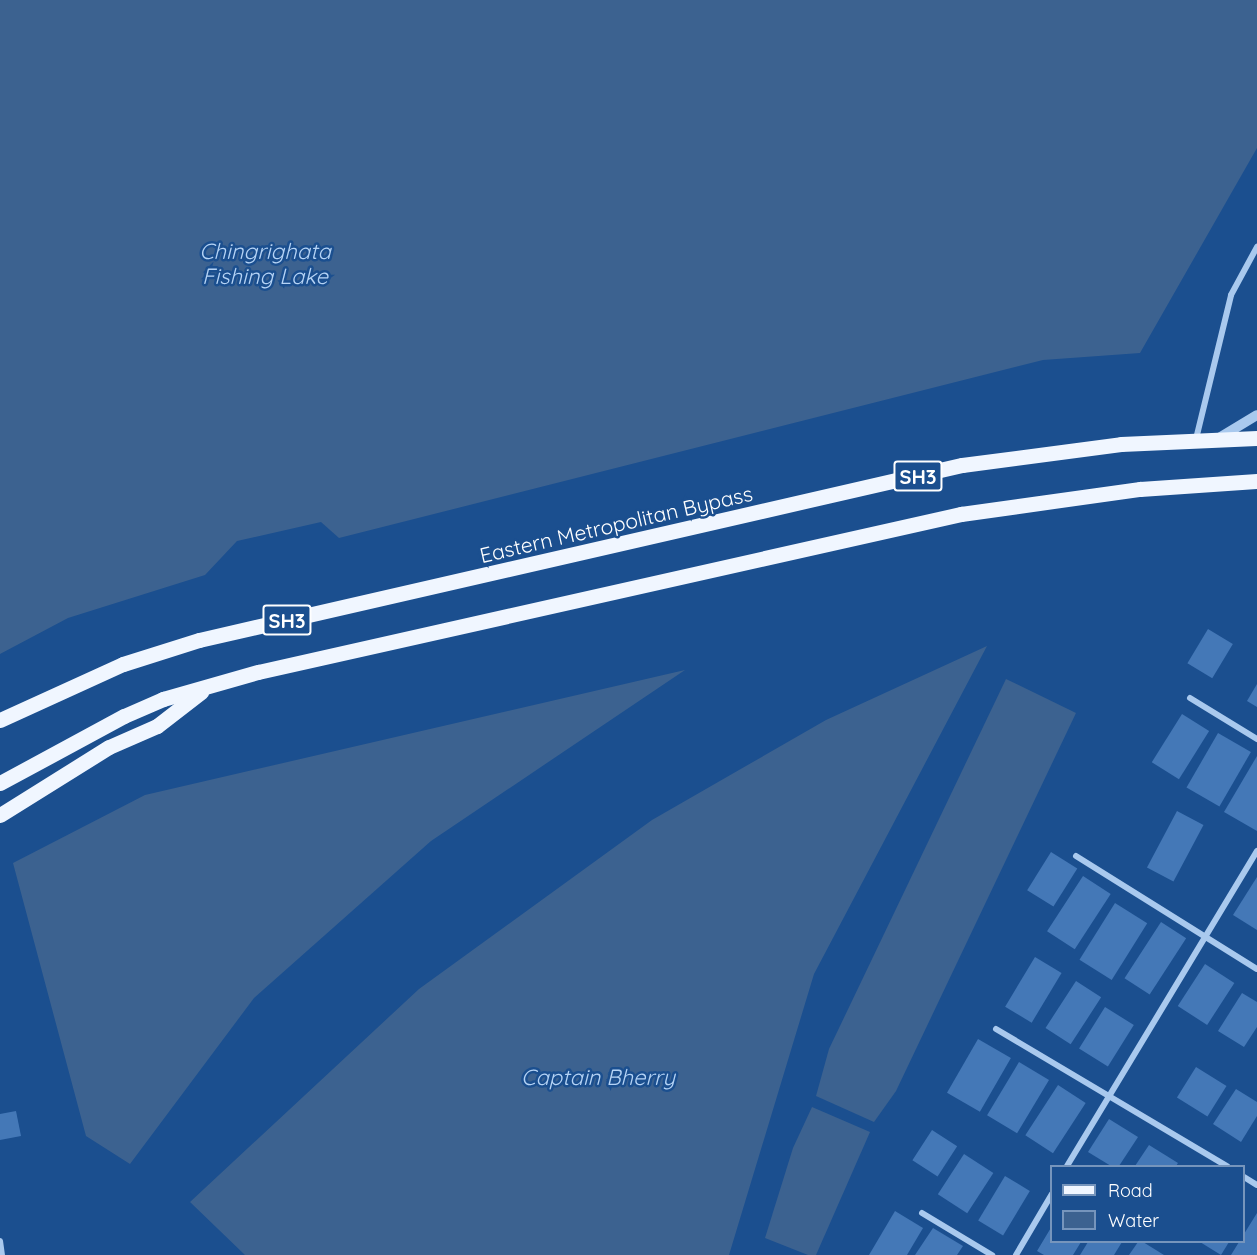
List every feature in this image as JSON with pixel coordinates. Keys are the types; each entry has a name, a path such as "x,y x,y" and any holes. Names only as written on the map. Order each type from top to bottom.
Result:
{"main road":[{"name":"Eastern Metropolitan Bypass","path":"0,720 123,664 210,638 962,465 1120,444 1257,438"},
{"name":"SH3","path":"0,783 86,734 163,699 211,684 961,514 1140,489 1257,481"},
{"path":"2,816 109,747 157,726 211,684"}],"street":[{"path":"1195,441 1231,295 1257,247"},
{"path":"1216,440 1257,415"},
{"path":"1190,698 1257,739"},
{"path":"1068,1165 1257,851"},
{"path":"1076,856 1257,969"},
{"path":"996,1029 1224,1165"},
{"path":"1016,1255 1050,1197"},
{"path":"922,1212 992,1255"},
{"path":"0,1241 2,1255"}],"water":[{"name":"Chingrighata Fishing Lake","path":"0,0 1257,0 1257,148 1140,353 1043,360 339,538 321,522 237,541 205,575 68,618 0,654"},
{"name":"Captain Bherry","path":"987,646 814,974 729,1255 245,1255 190,1202 419,989 652,820 826,720"},
{"path":"685,670 431,841 254,998 130,1164 86,1136 13,863 145,795"},
{"path":"1006,679 1076,713 896,1091 874,1122 816,1096 829,1049"},
{"path":"812,1107 870,1132 816,1255 808,1255 765,1238 793,1148"}],"building":[{"path":"1208,629 1233,644 1212,678 1187,663"},
{"path":"1257,684 1257,707 1247,701"},
{"path":"1182,714 1209,731 1179,779 1152,762"},
{"path":"1218,733 1251,752 1219,807 1186,788"},
{"path":"1257,756 1257,831 1224,812"},
{"path":"1177,811 1203,825 1173,882 1147,868"},
{"path":"1051,852 1077,868 1053,907 1027,890"},
{"path":"1083,876 1111,894 1075,949 1047,931"},
{"path":"1257,877 1257,930 1233,915"},
{"path":"1115,903 1147,923 1112,980 1079,960"},
{"path":"1161,922 1186,938 1150,995 1125,978"},
{"path":"1035,957 1062,973 1032,1023 1005,1007"},
{"path":"1205,964 1234,983 1207,1025 1178,1006"},
{"path":"1076,981 1101,997 1071,1044 1046,1028"},
{"path":"1242,993 1257,1002 1257,1027 1244,1047 1218,1031"},
{"path":"1105,1007 1134,1025 1108,1067 1079,1049"},
{"path":"978,1039 1011,1058 980,1112 947,1093"},
{"path":"1019,1062 1049,1080 1017,1133 987,1115"},
{"path":"1196,1067 1227,1086 1207,1117 1177,1098"},
{"path":"1058,1085 1086,1103 1053,1153 1025,1135"},
{"path":"1236,1089 1257,1102 1257,1116 1241,1142 1213,1124"},
{"path":"16,1111 21,1136 0,1140 0,1114"},
{"path":"1109,1119 1138,1137 1120,1165 1109,1165 1088,1152"},
{"path":"932,1130 957,1146 938,1177 912,1160"},
{"path":"1149,1145 1178,1163 1177,1165 1136,1165"},
{"path":"964,1154 993,1173 967,1213 938,1194"},
{"path":"1005,1176 1030,1191 1003,1236 978,1221"},
{"path":"895,1211 923,1228 907,1255 869,1255"},
{"path":"1257,1213 1257,1255 1231,1255 1238,1243 1245,1243 1245,1232"},
{"path":"933,1228 963,1246 957,1255 915,1255"},
{"path":"1050,1229 1050,1243 1080,1243 1073,1255 1044,1255 1037,1251"},
{"path":"1087,1243 1121,1243 1114,1255 1080,1255"},
{"path":"1137,1243 1145,1243 1164,1255 1129,1255"},
{"path":"1202,1243 1228,1243 1221,1255"}]}
